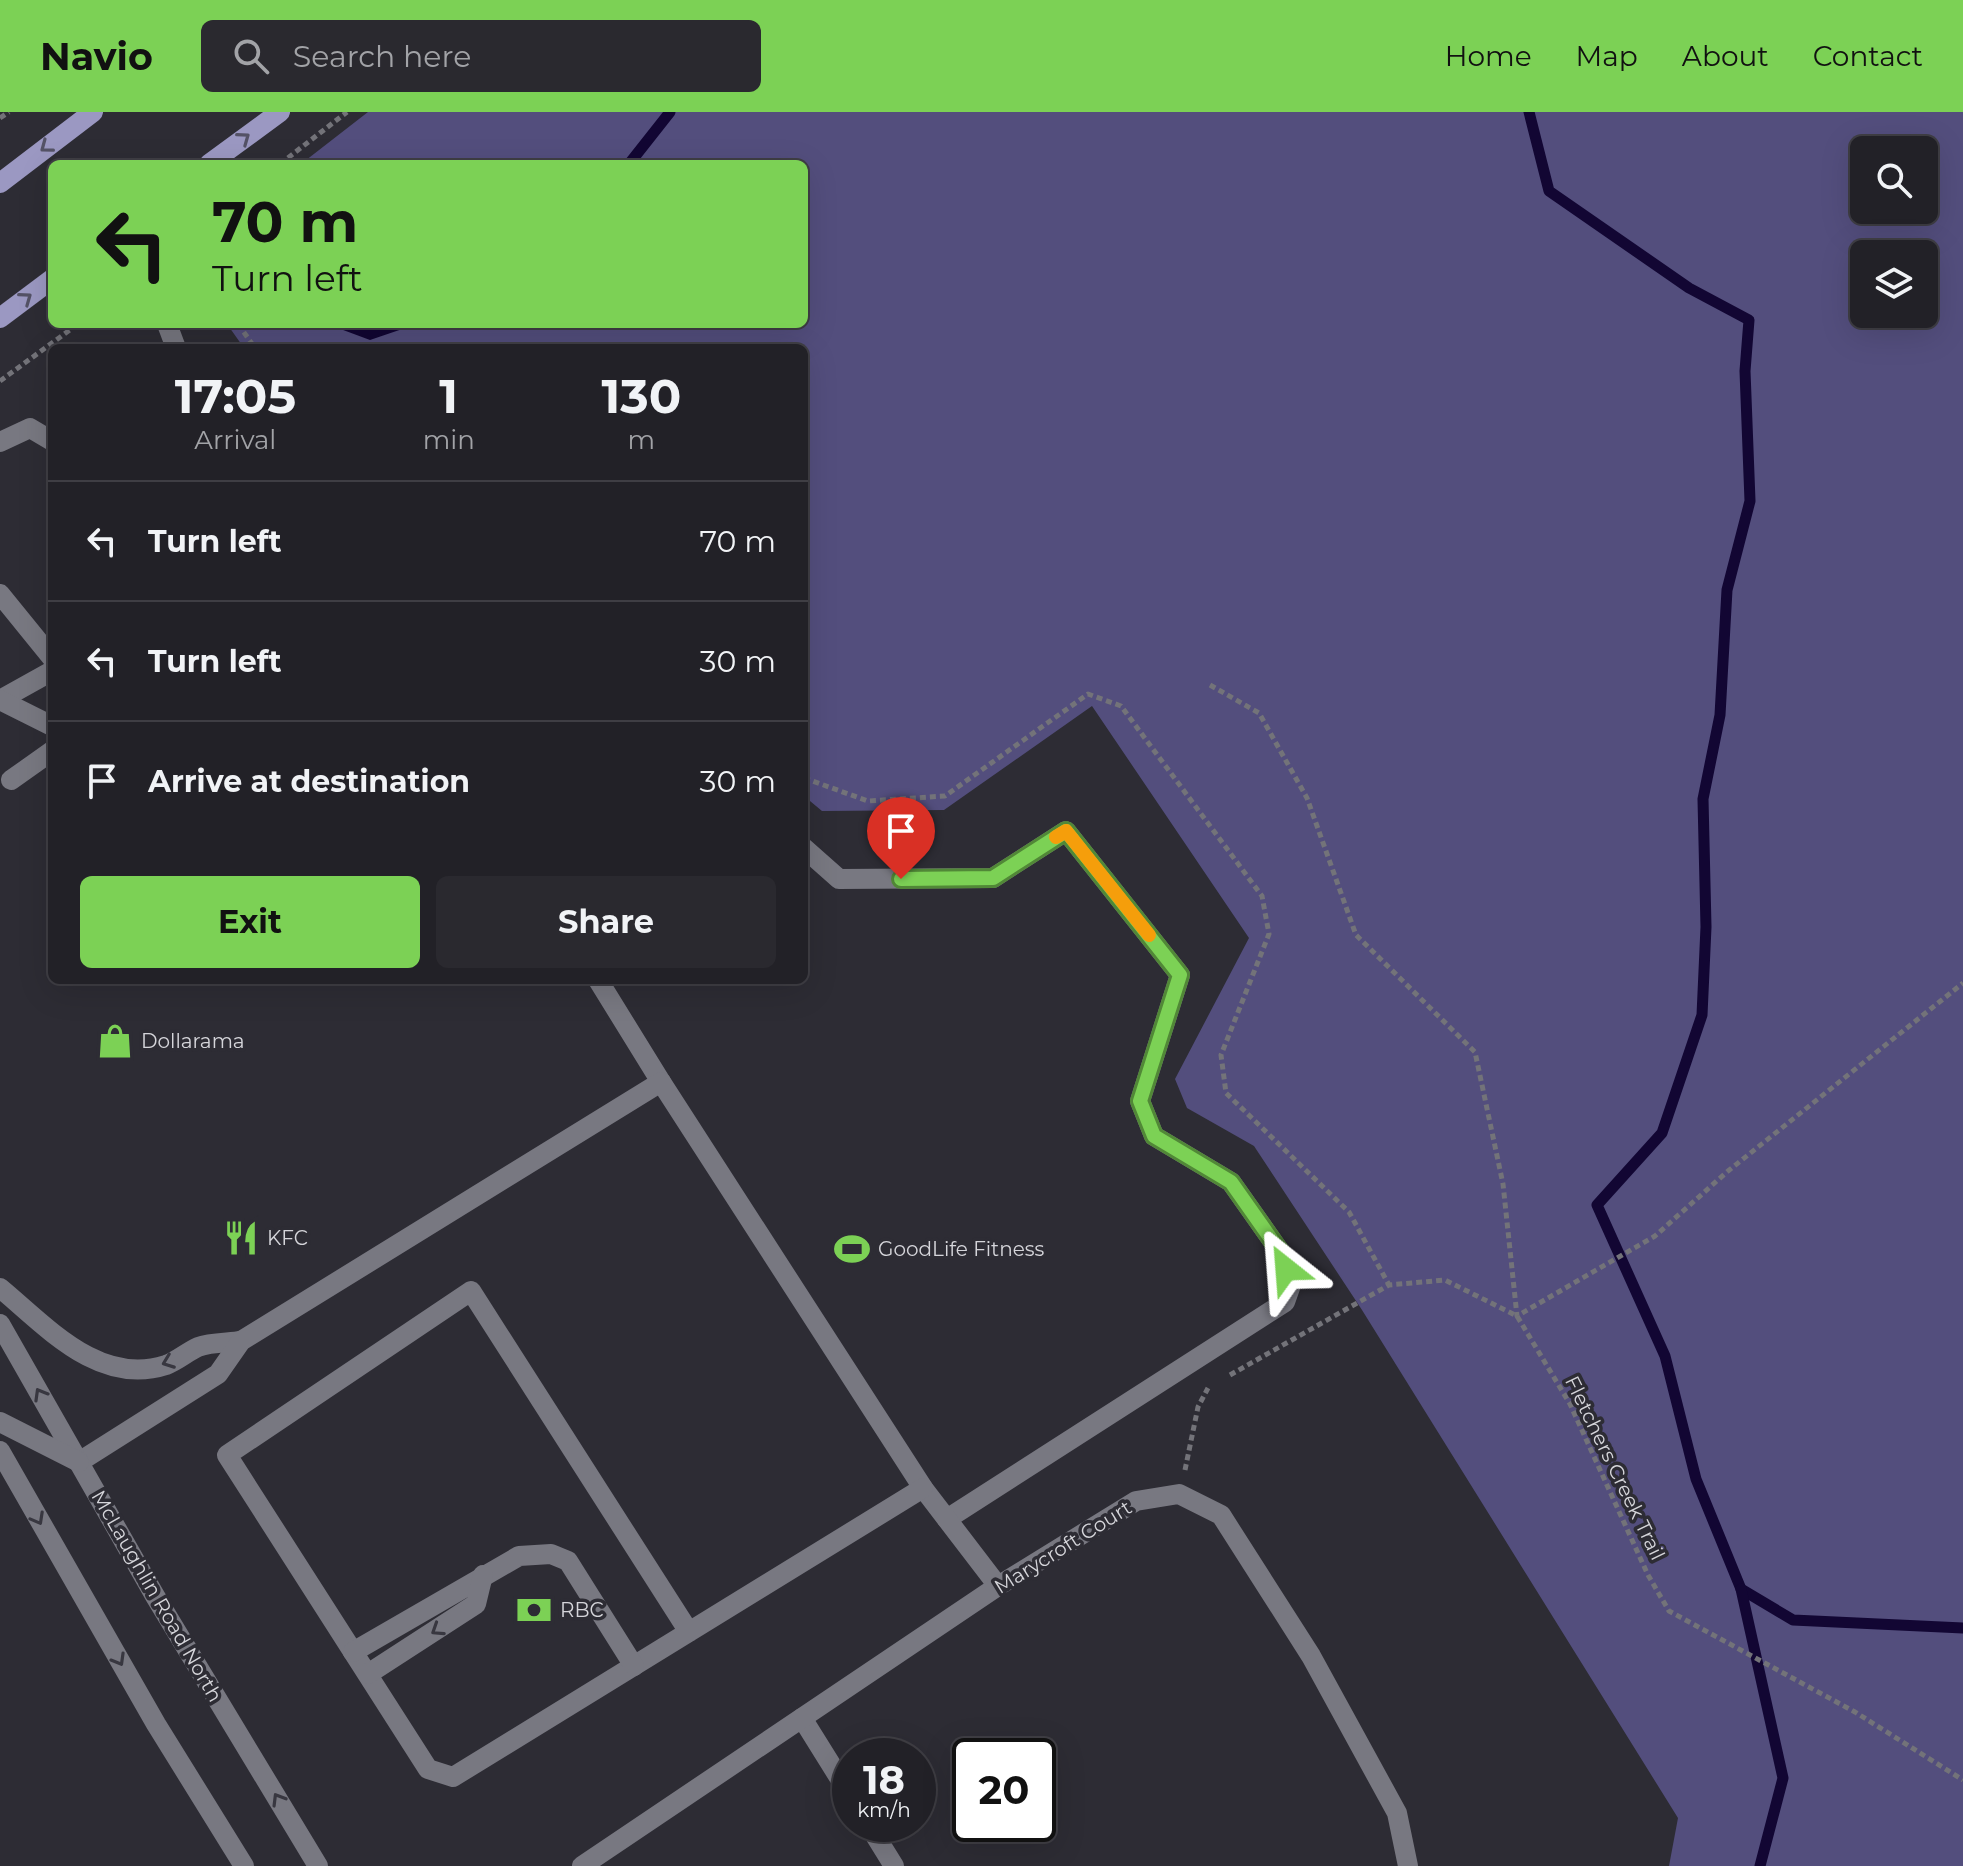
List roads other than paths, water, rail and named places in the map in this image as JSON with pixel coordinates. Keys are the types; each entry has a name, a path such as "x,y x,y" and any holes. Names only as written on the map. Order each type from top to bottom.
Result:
{"main road":[{"path":"0,183 93,112"},
{"path":"214,160 280,112"},
{"path":"0,318 48,282"}],"street":[{"path":"0,442 30,428 48,436"},
{"path":"2,600 48,653"},
{"path":"0,700 48,673"},
{"path":"0,700 48,724"},
{"path":"11,780 48,754"},
{"path":"808,852 839,879 993,878 1066,831 1180,975 1140,1101 1154,1136 1231,1182 1281,1253 1291,1285 1285,1302 947,1519"},
{"path":"600,984 923,1488 998,1586"},
{"path":"0,1422 79,1462 218,1374 241,1341 661,1082"},
{"path":"0,1288 89,1360 112,1367 137,1370 166,1365 200,1346 241,1341"},
{"path":"689,1632 471,1291 227,1455 428,1769 453,1777 634,1666 923,1488"},
{"name":"McLaughlin Road North","path":"0,1324 155,1596 318,1866"},
{"path":"0,1451 156,1724 244,1866"},
{"name":"Marycroft Court","path":"582,1866 998,1586 1136,1501 1179,1494 1221,1515 1311,1656 1397,1813 1408,1866"},
{"path":"353,1652 483,1575 519,1556 535,1553 551,1554 568,1561 634,1666"},
{"path":"368,1674 476,1604 483,1575"},
{"path":"802,1718 832,1766"},
{"path":"879,1842 894,1866"}],"waterway":[{"path":"632,160 670,112"},
{"path":"1529,112 1549,191 1689,288 1749,320 1745,371 1750,501 1727,590 1720,715 1703,799 1706,927 1702,1015 1662,1133 1597,1205 1665,1356 1696,1479 1741,1589 1793,1620 1963,1628"},
{"path":"1741,1589 1783,1778 1760,1866"}],"place":[{"name":"Dollarama","path":"115,1041"},
{"name":"KFC","path":"241,1238"},
{"name":"GoodLife Fitness","path":"852,1249"},
{"name":"RBC","path":"534,1610"}]}
